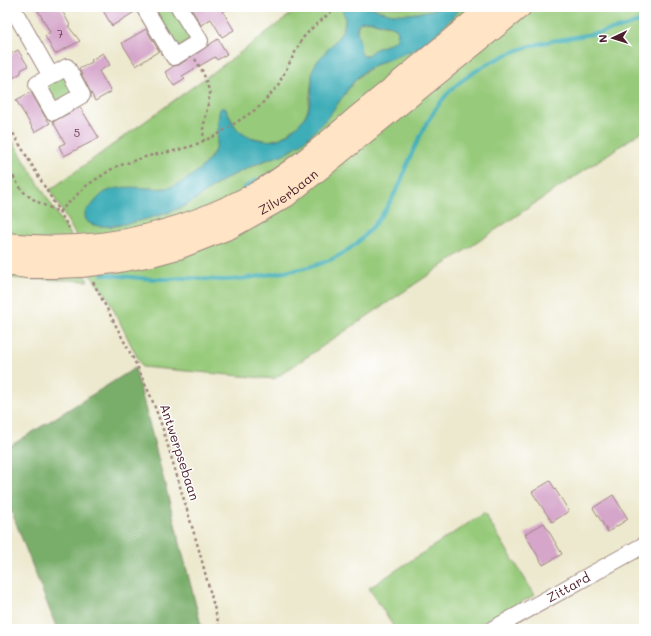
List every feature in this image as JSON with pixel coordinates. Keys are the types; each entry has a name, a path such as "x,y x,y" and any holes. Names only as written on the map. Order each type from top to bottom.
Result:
{"main road":[{"name":"Zilverbaan","path":"7,244 29,247 106,244 172,229 202,219 254,194 300,165 490,7"},
{"name":"Zilverbaan","path":"7,264 27,267 56,267 114,262 152,255 178,248 232,227 286,196 520,7"}],"street":[{"path":"12,7 51,76"},
{"path":"144,7 174,57 200,41 179,7"},
{"name":"Zittard","path":"493,629 644,545"}],"path":[{"path":"59,212 86,186 115,167 148,156 192,146 217,135 236,124 258,108 272,92 288,68 302,39 311,29 337,8"},
{"path":"188,48 203,72 210,94 203,128 204,141"},
{"path":"7,123 79,246"},
{"path":"7,166 26,194 38,202 59,212"},
{"name":"Antwerpsebaan","path":"98,290 137,366 162,426 199,550 220,629"}],"green space":[{"path":"152,7 172,7 191,39 178,48"},
{"path":"300,7 340,7 345,17 344,28 340,35 313,69 308,110 301,123 281,138 268,141 244,135 237,130 226,109 219,123 216,147 208,160 196,173 181,183 166,188 126,188 111,227 165,214 185,206 227,178 293,149 309,137 325,120 353,83 363,73 375,65 418,47 433,36 462,7 484,7 306,155 201,214 79,241 50,190 237,55"},
{"path":"371,7 442,7 416,14 397,14 379,11"},
{"path":"524,7 644,7 644,130 274,379 142,367 108,298 86,270 131,264"},
{"path":"371,21 395,27 398,31 397,39 363,56 360,52 361,48 357,31 360,22"},
{"path":"63,75 73,93 56,103 46,85"},
{"path":"7,132 68,232 75,242 7,240"},
{"path":"7,268 82,270 88,281 7,278"},
{"path":"135,368 202,629 57,629 7,500 7,448"},
{"path":"484,513 535,595 470,629 395,629 369,588"}],"water":[{"path":"340,7 371,7 393,14 410,14 442,7 462,7 436,33 419,47 375,65 362,73 320,125 305,140 291,150 231,176 190,203 163,214 147,219 112,226 98,226 88,222 85,214 86,211 100,196 112,189 127,187 166,188 186,180 205,165 213,154 217,143 220,109 223,107 226,109 239,131 255,138 263,140 278,139 297,126 302,121 310,105 312,75 316,63 343,30 345,22 344,15","holes":["363,21 371,21 395,27 398,31 397,39 363,56 361,53 361,45 357,27"]}],"building":[{"path":"36,7 60,7 70,25 68,26 80,41 55,54 45,36 50,32"},
{"path":"101,7 135,7 136,11 112,26"},
{"path":"190,7 230,7 223,12 234,30 222,37 211,19 201,25"},
{"path":"146,29 159,51 136,66 122,43"},
{"path":"218,39 227,54 217,60 215,57 182,76 185,79 174,86 165,72 174,66 179,65"},
{"path":"18,50 28,66 21,70 21,73 11,79 7,72 7,56"},
{"path":"103,53 110,65 99,71 111,92 95,101 79,69 92,62 91,60"},
{"path":"31,92 50,123 35,132 16,100"},
{"path":"80,107 99,138 64,156 59,146 65,143 53,122"},
{"path":"550,481 569,511 552,522 532,492"},
{"path":"613,495 628,519 608,532 593,508"},
{"path":"544,523 562,554 543,565 525,534"}],"waterway":[{"path":"102,274 149,279 187,278 230,280 251,278 301,269 317,265 331,259 347,251 356,244 379,219 399,185 428,121 443,99 460,82 481,68 515,51 552,41 610,30 644,20"},
{"path":"244,188 257,180"}]}
